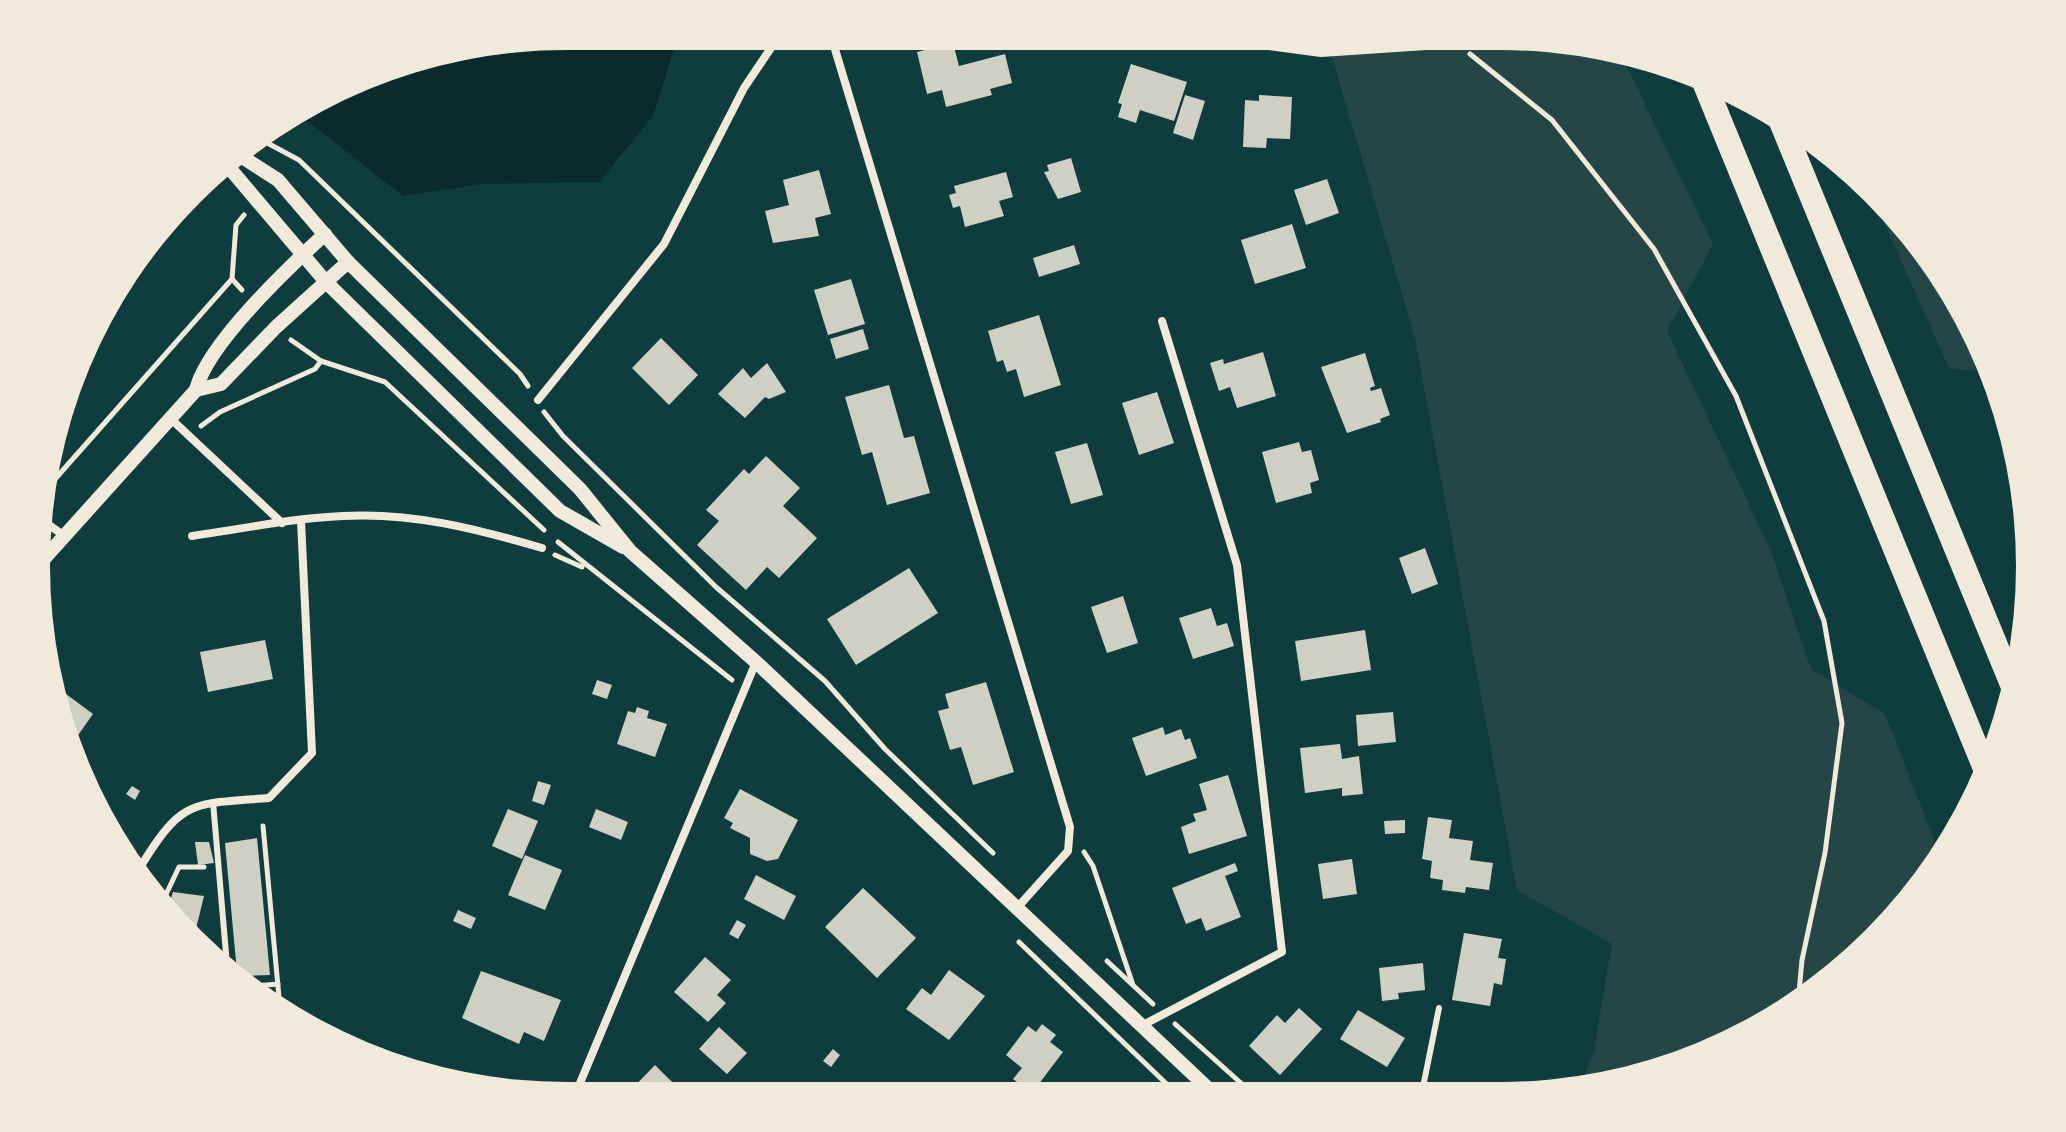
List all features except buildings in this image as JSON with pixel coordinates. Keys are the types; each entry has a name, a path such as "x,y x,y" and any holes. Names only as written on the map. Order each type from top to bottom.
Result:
{"highway":[{"path":"1709,94 1980,754"},
{"path":"1787,137 2006,669"},
{"path":"1975,739 1979,758"}],"street":[{"path":"538,400 664,244 744,88 770,50"},
{"path":"835,50 1070,827 1068,851 1017,908"},
{"path":"1298,50 1321,53 1366,50"},
{"path":"248,160 278,180 348,262 580,489 630,551 756,662 1201,1082"},
{"path":"233,173 256,204 326,282 560,511 630,551"},
{"path":"50,550 196,390 201,369 256,304 325,234"},
{"path":"196,390 221,384 276,327 348,262"},
{"path":"1140,1026 1282,952 1237,565 1162,321"},
{"path":"170,418 282,523"},
{"path":"192,536 343,516 423,519 466,526 542,548"},
{"path":"143,862 161,832 181,814 213,802 269,798 312,753 301,521"},
{"path":"51,527 63,535"},
{"path":"580,1082 756,662"}],"lane":[{"path":"213,802 226,954"},
{"path":"1424,1082 1439,1008"}],"path":[{"path":"1464,50 1552,120 1654,249 1736,396 1824,621 1842,723 1825,853 1802,960 1800,986"},
{"path":"269,144 299,160 520,374 563,436 716,587 825,681 885,749 998,858"},
{"path":"58,476 232,279 236,225 256,204"},
{"path":"232,279 256,304"},
{"path":"276,327 301,350 321,361 385,382 405,398 476,470 591,571 744,689"},
{"path":"189,435 220,412 315,369 321,361"},
{"path":"542,548 591,571"},
{"path":"263,826 279,995"},
{"path":"1070,827 1093,866 1134,986"},
{"path":"167,892 179,867 219,866"},
{"path":"1010,934 1165,1082"},
{"path":"1100,954 1240,1082"},
{"path":"266,985 278,984"}],"shaded area":[{"path":"674,50 653,116 599,182 481,184 403,196 306,120 400,77 465,60 532,51"},
{"path":"1330,50 1534,51 1626,66 1713,244 1667,331 1771,551 1811,669 1885,714 1935,843 1888,906 1865,931 1814,975 1758,1013 1666,1055 1584,1075 1594,1050 1612,944 1517,890 1415,338"},
{"path":"1883,221 1929,279 1978,371 1949,368"}]}
